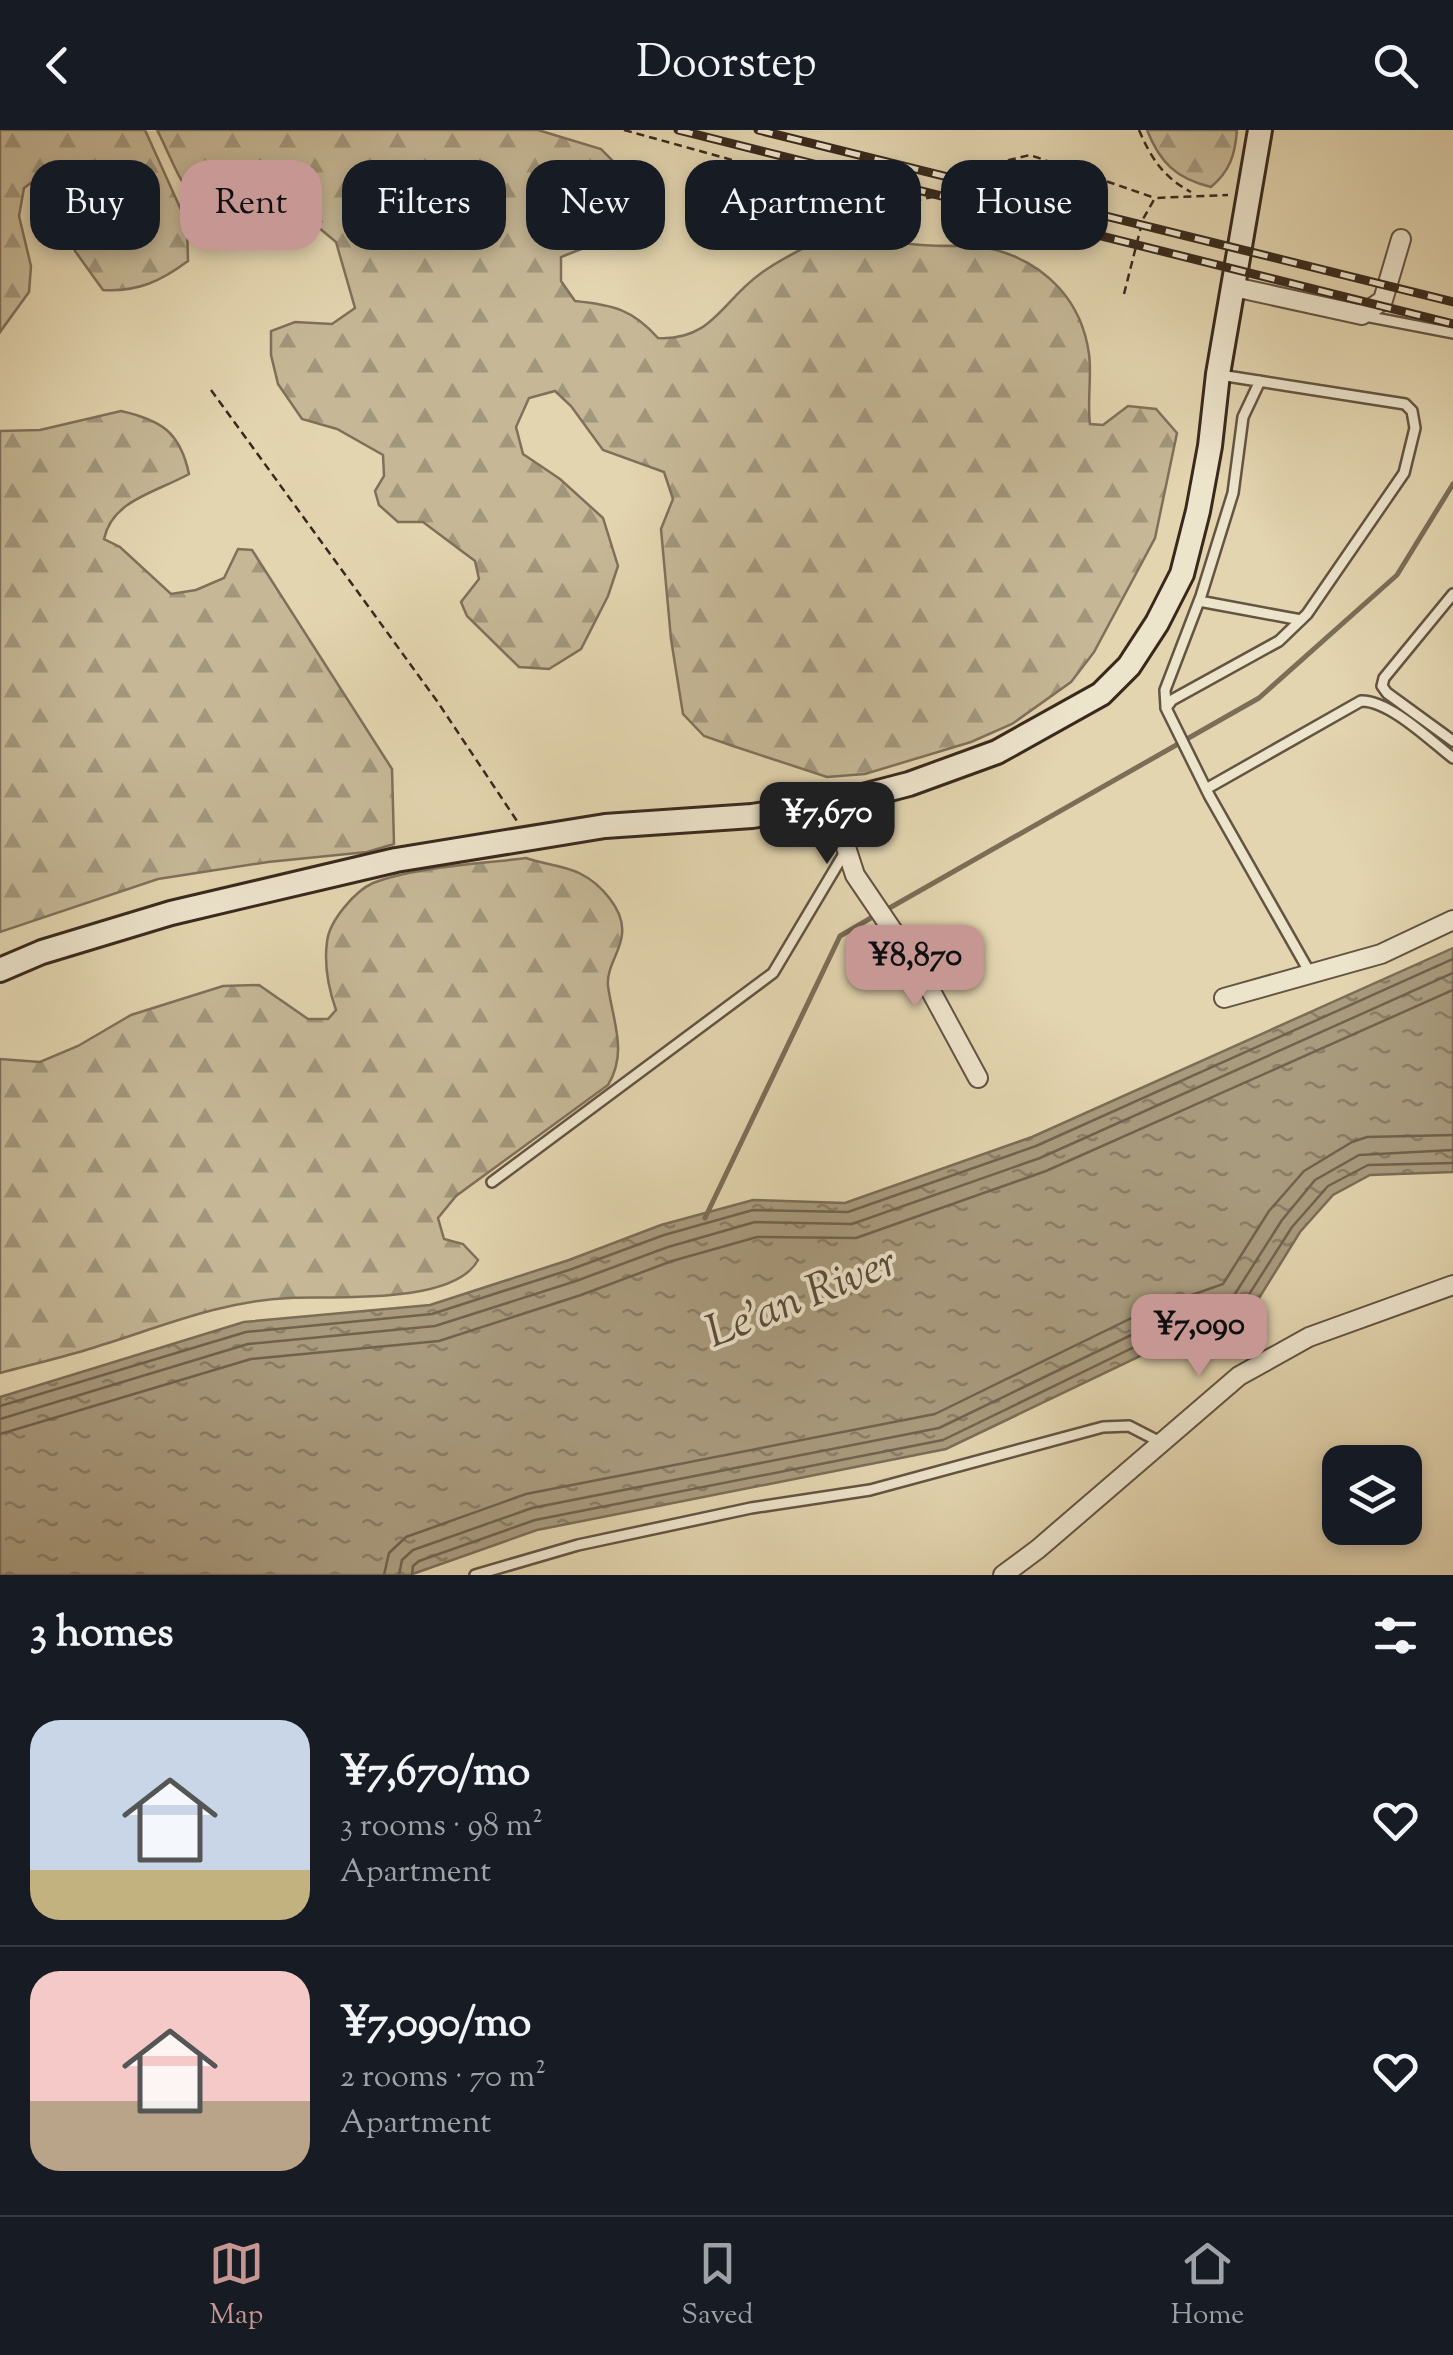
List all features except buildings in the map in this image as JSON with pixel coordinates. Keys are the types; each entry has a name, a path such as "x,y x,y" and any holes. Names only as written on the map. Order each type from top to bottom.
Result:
{"street":[{"path":"0,970 42,952 171,913 396,860 605,826 752,816 832,804 909,784 997,752 1100,694 1129,666 1182,574 1204,478 1260,130"},
{"path":"1234,287 1362,315 1383,300 1402,239"},
{"path":"832,804 855,876 945,1014 978,1078"},
{"path":"1224,998 1381,954 1453,920"},
{"path":"1003,1575 1239,1376 1309,1337 1453,1285"}],"lane":[{"path":"1362,315 1453,333"},
{"path":"1166,708 1172,700 1280,641 1301,620 1404,473 1415,428 1412,410 1405,404 1218,374"},
{"path":"1260,381 1244,418 1233,494 1165,690 1166,708 1206,788 1310,973"},
{"path":"1453,594 1384,678 1382,686 1453,741"},
{"path":"1199,601 1301,620"},
{"path":"1206,788 1361,701 1370,700 1387,708 1453,758"},
{"path":"492,1182 773,972 846,849"},
{"path":"475,1575 578,1546 712,1516 870,1490 1103,1427 1128,1426 1162,1443"}],"path":[{"path":"624,130 873,199 909,202 942,195 1000,162 1030,156 1155,198 1195,194 1250,196"},
{"path":"1139,130 1152,159 1173,182 1195,194"},
{"path":"1124,294 1143,219 1155,198"},
{"path":"212,390 437,701 529,838"}],"green space":[{"path":"0,130 145,130 159,160 30,160 30,184 24,188 19,216 31,266 29,292 0,332"},
{"path":"157,130 538,130 601,149 612,160 526,160 526,250 579,250 561,257 561,281 575,301 621,310 658,338 676,337 704,326 747,285 800,250 921,250 921,245 941,246 941,250 996,250 1014,256 1046,275 1079,318 1089,354 1090,424 1103,425 1128,406 1156,409 1177,433 1155,538 1094,652 1071,682 1012,724 971,742 865,774 827,777 704,736 683,714 671,639 661,529 673,499 664,472 603,450 555,391 529,398 516,427 523,454 560,479 603,518 618,566 608,596 581,649 549,669 519,667 467,616 461,602 479,579 475,561 423,522 398,522 379,505 375,491 384,476 383,455 337,429 302,419 278,384 271,355 271,331 295,322 332,324 355,308 336,242 322,230 322,160 180,160 180,176"},
{"path":"1147,130 1237,130 1230,162 1211,187 1171,168"},
{"path":"160,163 180,208 180,250 188,250 188,261 148,284 103,290 75,251 160,250"},
{"path":"121,411 166,430 180,447 189,474 126,506 116,515 104,539 120,547 171,594 196,590 224,578 238,549 252,550 392,769 394,844 367,852 158,879 0,932 0,431 40,430"},
{"path":"526,858 579,873 603,890 620,916 621,940 608,979 617,1061 608,1085 456,1196 438,1218 444,1239 463,1244 478,1260 465,1274 445,1285 391,1295 238,1304 0,1373 0,1059 40,1062 78,1046 131,1015 223,986 259,985 308,1019 328,1019 336,1010 327,968 329,934 338,916 358,893 373,883 408,873"}],"water":[{"name":"Le'an River","path":"1453,948 1453,1172 1370,1175 1333,1195 1300,1232 1248,1316 1163,1345 946,1449 537,1530 410,1575 0,1575 0,1397 244,1322 430,1305 661,1225 753,1200 845,1203 1032,1137"}],"waterway":[{"path":"886,910 1259,698 1397,575 1453,484"},
{"path":"705,1218 840,936 876,915"}],"railway":[{"path":"678,130 1453,324"},
{"path":"758,130 1453,302"}]}
